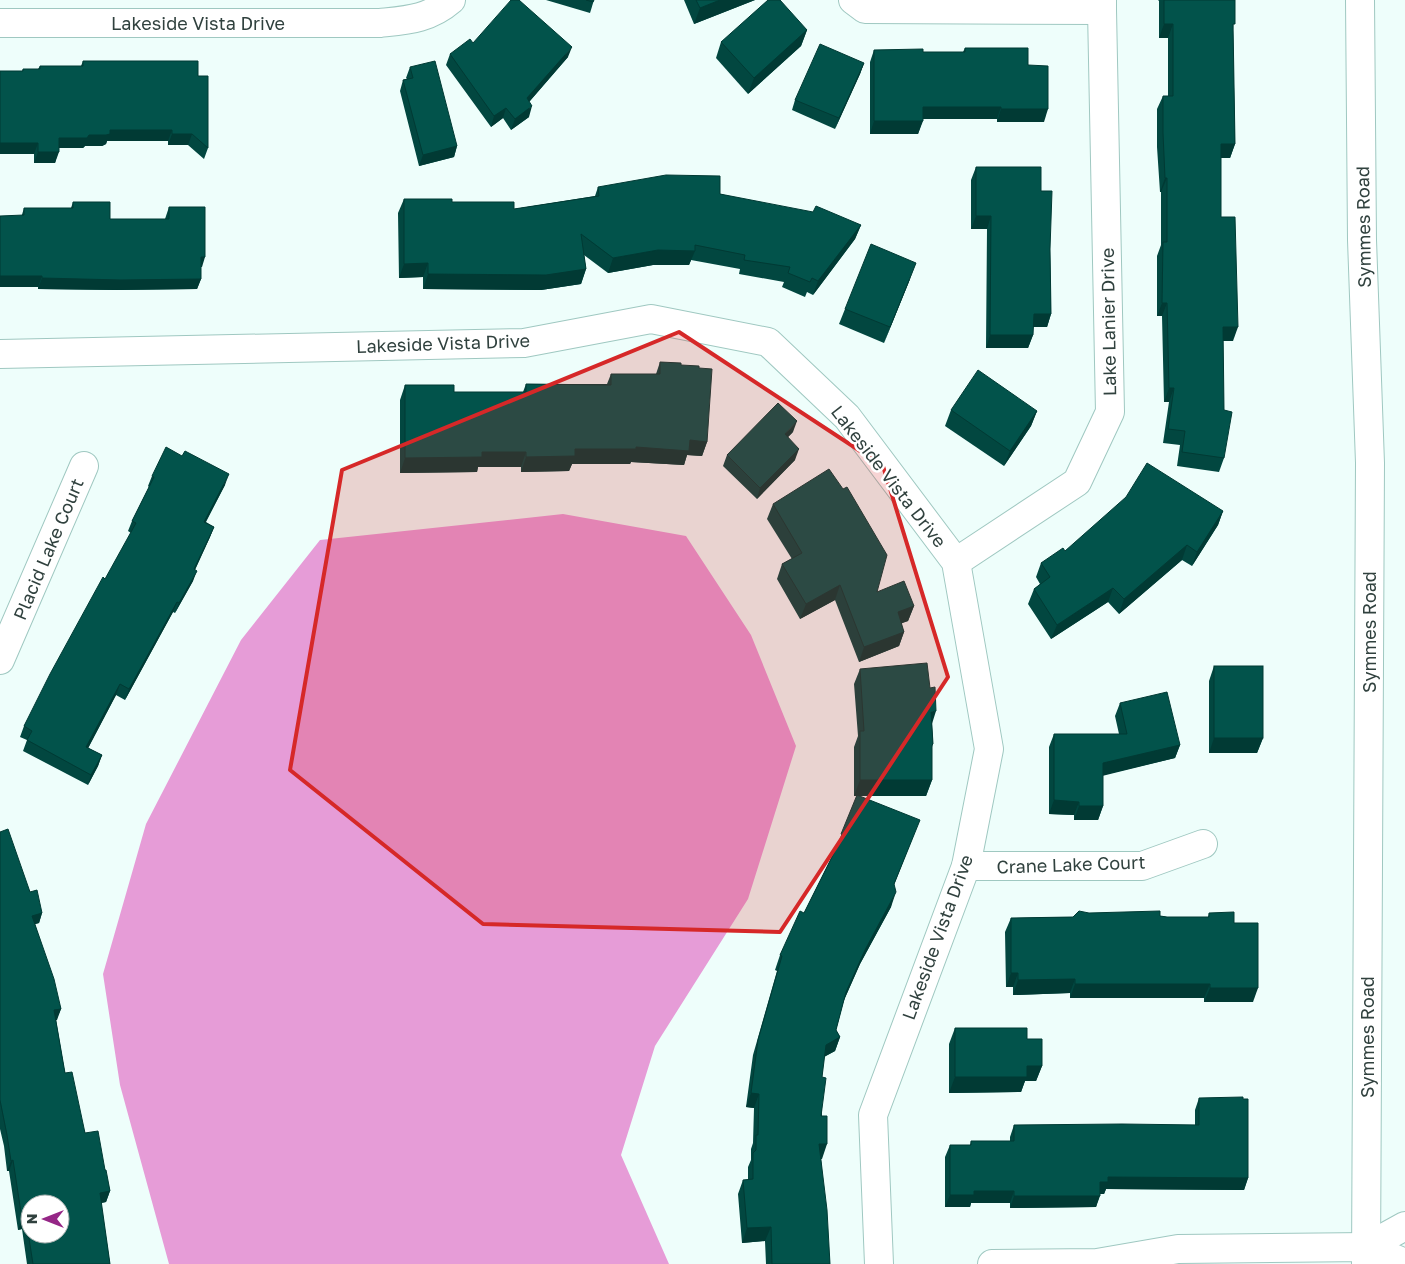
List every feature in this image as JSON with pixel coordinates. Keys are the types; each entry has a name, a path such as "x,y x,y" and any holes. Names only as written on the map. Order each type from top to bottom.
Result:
{"street":[{"name":"Lakeside Vista Drive","path":"0,23 380,23 411,20 439,10 451,0"},
{"name":"Lake Lanier Drive","path":"853,0 865,9 1102,5 1110,412 1077,482 956,562"},
{"name":"Symmes Road","path":"1360,0 1362,240 1370,463 1366,1256"},
{"name":"Lakeside Vista Drive","path":"0,354 524,343 651,319 768,342 847,417 956,562 989,749 966,866 873,1115 880,1264"},
{"name":"Placid Lake Court","path":"0,660 84,466"},
{"name":"Crane Lake Court","path":"966,866 1142,866 1202,844"},
{"path":"1366,1256 1405,1226"},
{"path":"992,1264 1097,1263 1178,1249 1366,1256 1405,1263"}],"highlighted area":[{"path":"679,332 883,466 948,677 780,932 483,924 290,770 342,470"}],"shaded area":[{"path":"563,514 686,536 751,635 796,746 748,899 655,1046 621,1155 669,1264 169,1264 120,1085 103,974 146,824 241,640 320,540"}],"building":[{"path":"511,0 519,0 572,47 527,98 532,106 515,119 506,108 494,116 450,54 470,39 473,43"},
{"path":"696,0 720,0 700,8"},
{"path":"768,0 780,0 807,30 754,78 721,42"},
{"path":"1164,0 1235,0 1235,24 1233,24 1235,144 1221,144 1221,217 1235,217 1238,327 1223,327 1224,410 1232,412 1224,458 1182,452 1185,431 1168,429 1174,388 1169,388 1167,303 1162,303 1163,242 1167,242 1167,178 1165,178 1163,96 1173,96 1173,24 1164,24"},
{"path":"820,44 864,63 839,118 795,100"},
{"path":"965,48 1028,48 1028,65 1048,66 1048,109 923,107 923,121 874,121 874,50 923,49 923,52 965,52"},
{"path":"83,61 198,61 198,76 208,76 208,148 192,134 172,134 172,130 110,130 110,134 89,135 87,138 59,138 59,152 38,152 38,143 0,143 0,71 40,69 40,66 83,66"},
{"path":"435,61 457,146 423,155 403,80 413,78 410,67"},
{"path":"976,167 1041,167 1041,191 1052,191 1050,249 1051,314 1034,314 1033,335 990,335 991,216 976,216"},
{"path":"666,175 720,176 720,194 813,212 816,206 861,225 818,281 812,278 810,282 788,273 790,267 744,260 745,255 695,245 695,251 658,250 613,258 581,234 586,269 546,275 428,274 428,263 404,264 404,199 452,199 452,202 514,202 514,209 599,196 598,187"},
{"path":"73,202 110,202 110,219 169,219 169,207 205,207 205,257 201,257 201,279 121,280 0,276 0,216 24,215 24,208 73,208"},
{"path":"871,244 916,263 890,327 845,309"},
{"path":"660,362 681,363 681,365 712,369 707,442 690,440 689,451 636,447 636,449 575,449 575,456 526,457 526,452 482,452 482,457 405,458 405,385 454,385 454,392 526,392 526,384 611,385 611,374 660,374"},
{"path":"978,370 1037,411 1010,451 951,410"},
{"path":"778,403 797,421 785,434 799,449 760,488 727,455"},
{"path":"166,447 182,456 185,451 229,474 204,522 214,527 194,569 197,571 179,603 177,602 129,689 120,684 86,747 102,755 91,775 27,740 32,731 24,726 103,577 105,579 136,523 132,521 154,477 152,476"},
{"path":"1147,463 1223,511 1197,552 1187,545 1124,599 1113,588 1057,625 1034,589 1050,577 1041,563 1063,548 1065,551 1126,497"},
{"path":"829,469 843,489 847,487 887,555 877,592 904,581 914,606 898,612 904,632 864,647 840,585 806,604 782,564 802,553 773,504"},
{"path":"927,663 930,688 935,687 936,711 931,712 933,744 932,780 860,780 860,731 864,731 860,669"},
{"path":"1214,666 1263,666 1263,738 1214,738"},
{"path":"1167,692 1180,745 1103,763 1103,806 1079,806 1079,802 1054,800 1054,734 1127,734 1120,703"},
{"path":"857,795 920,820 894,884 896,892 865,950 846,992 836,1030 840,1037 826,1045 822,1077 826,1078 821,1116 827,1116 827,1144 819,1144 827,1210 830,1264 772,1264 771,1227 747,1228 743,1180 753,1179 753,1153 756,1150 756,1135 758,1135 759,1094 751,1093 758,1040 782,956 780,955 800,911 804,913 843,835 841,834"},
{"path":"8,829 30,892 37,890 42,913 32,916 54,979 61,1009 54,1010 65,1073 72,1072 85,1133 98,1131 110,1191 100,1193 110,1264 33,1264 30,1244 70,1244 70,1194 20,1194 20,1206 13,1160 11,1161 0,1100 0,832"},
{"path":"1079,911 1089,913 1160,911 1160,916 1167,917 1209,917 1209,913 1234,912 1234,923 1258,923 1258,988 1210,988 1210,984 1075,984 1075,979 1018,980 1018,973 1011,973 1011,918 1073,917"},
{"path":"955,1028 1027,1028 1027,1039 1042,1039 1042,1066 1027,1066 1027,1077 955,1077"},
{"path":"1243,1097 1243,1099 1248,1099 1248,1178 1108,1177 1108,1182 1100,1182 1100,1196 1014,1196 1014,1191 974,1191 974,1195 950,1195 950,1145 971,1145 971,1141 1014,1141 1014,1125 1199,1125 1199,1098"}]}
